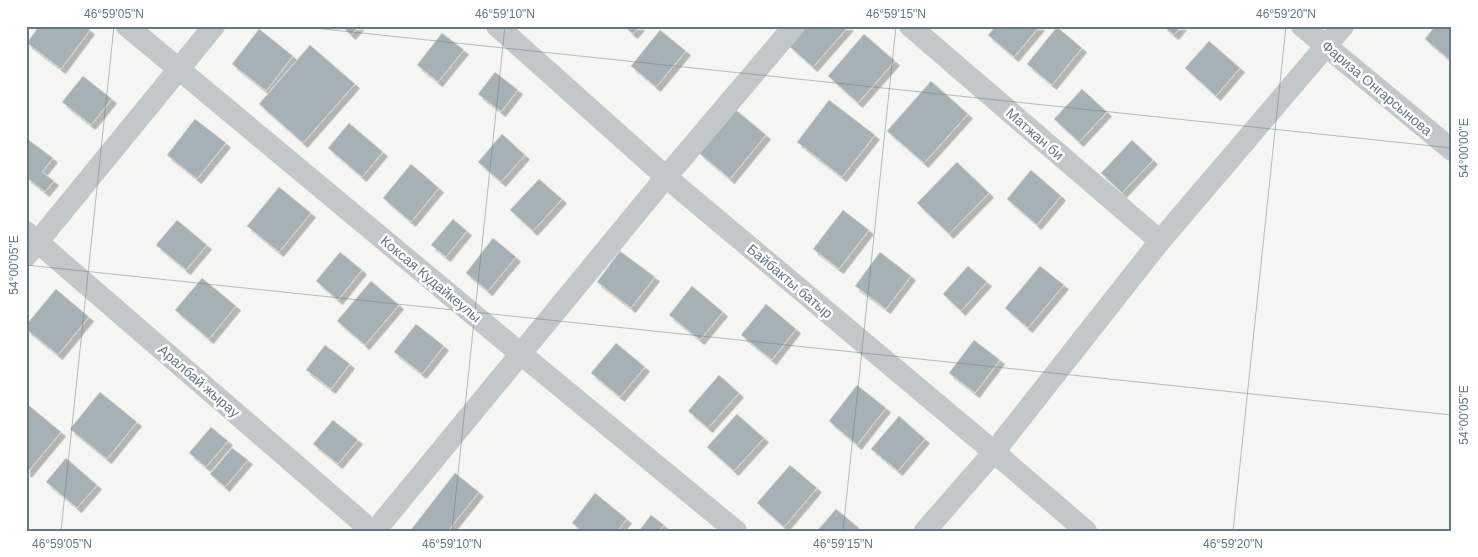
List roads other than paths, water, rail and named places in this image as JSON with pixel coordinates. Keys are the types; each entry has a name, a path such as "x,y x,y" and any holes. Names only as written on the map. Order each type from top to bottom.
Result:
{"street":[{"name":"Коксая Кудайкеулы","path":"126,26 736,531"},
{"path":"30,243 214,26"},
{"name":"Байбакты батыр","path":"497,26 666,177 1086,531"},
{"path":"373,531 666,177 794,26"},
{"name":"Матжан би","path":"910,26 1160,241"},
{"name":"Фариза Онгарсынова","path":"1302,26 1452,150"},
{"path":"925,531 994,452 1160,241 1343,26"},
{"name":"Аралбай жырау","path":"30,243 373,531"}]}
